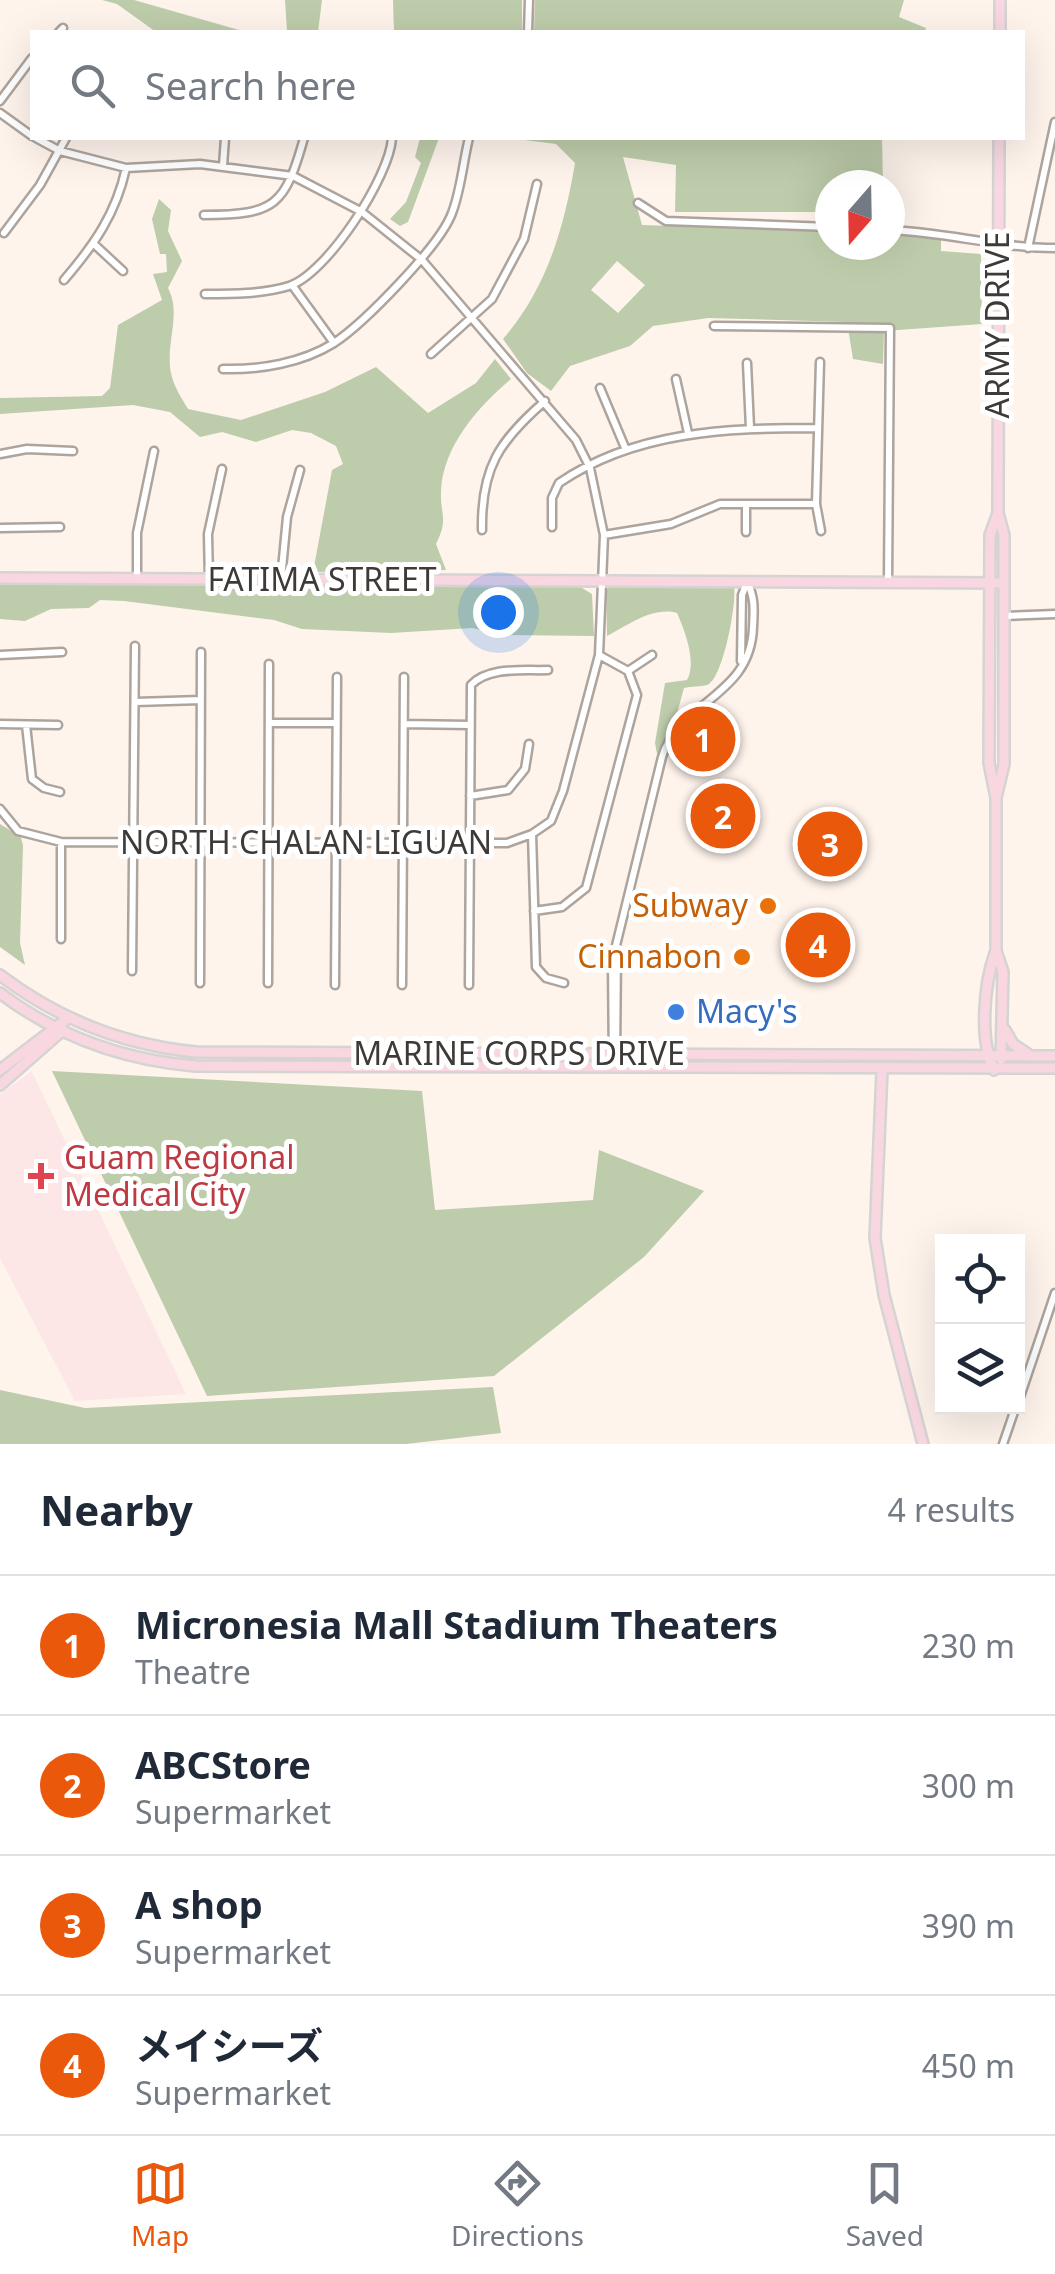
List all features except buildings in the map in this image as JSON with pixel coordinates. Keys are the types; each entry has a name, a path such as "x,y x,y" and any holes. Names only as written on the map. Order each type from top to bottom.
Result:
{"main road":[{"path":"1000,0 1000,30"},
{"name":"ARMY DRIVE","path":"996,798 1004,764 1004,535 998,513 999,140"},
{"name":"ARMY DRIVE","path":"994,1070 1002,1055 1003,1016 1003,972 996,951 996,798 989,763 990,535 998,513"},
{"name":"FATIMA STREET","path":"0,578 1004,583"},
{"name":"ARMY DRIVE","path":"994,1070 986,1055 988,973 996,951"},
{"name":"MARINE CORPS DRIVE","path":"0,975 68,1018 136,1042 206,1052 1055,1056"},
{"path":"0,994 58,1029 133,1057 195,1066 1055,1068"},
{"path":"1003,1016 1013,1044 1036,1056"},
{"path":"0,1085 68,1018"},
{"path":"0,1070 58,1029"},
{"path":"882,1070 875,1238 923,1444"}],"street":[{"path":"528,0 528,30"},
{"path":"0,101 30,61"},
{"name":"NORTH CHALAN LIGUAN","path":"0,113 30,134"},
{"path":"1028,248 1055,122"},
{"name":"NORTH CHALAN LIGUAN","path":"0,810 18,830 61,842 507,843 532,834 550,820 563,791 599,655 604,535 590,468 576,440 545,401 422,260 362,212 293,176 223,166 126,168 60,151 40,140"},
{"path":"4,234 65,140"},
{"path":"223,166 225,140"},
{"path":"204,215 254,214 275,205 293,176 303,140"},
{"path":"205,294 292,285 318,266 362,212 391,140"},
{"path":"223,369 280,365 334,343 422,260 452,213 469,140"},
{"path":"64,280 94,245 115,208 126,168"},
{"path":"430,354 492,299 524,239 538,184"},
{"path":"638,204 666,220 815,226"},
{"path":"905,231 952,233 998,244 1055,248"},
{"path":"94,245 123,271"},
{"path":"292,285 334,343"},
{"path":"714,326 890,328 888,582"},
{"path":"747,362 750,428"},
{"path":"820,362 816,504 821,530"},
{"path":"676,379 688,433"},
{"path":"600,388 626,450"},
{"path":"482,530 485,476 494,456 545,401"},
{"path":"552,527 552,498 559,483 626,450 688,433 816,428"},
{"path":"0,454 27,449 72,451"},
{"path":"137,579 139,517 154,451"},
{"path":"209,580 208,534 222,469"},
{"path":"281,580 287,517 300,470"},
{"path":"604,535 658,527 720,504 816,504"},
{"path":"746,504 746,532"},
{"path":"0,528 60,527"},
{"path":"614,1069 617,935 666,743 678,726 726,690 753,644 754,596 748,582"},
{"path":"1004,616 1055,614"},
{"path":"132,971 135,646"},
{"path":"0,655 62,652"},
{"path":"200,983 201,652"},
{"path":"534,911 562,907 586,888 636,695 628,671 599,655"},
{"path":"628,671 652,655"},
{"path":"268,984 269,664"},
{"path":"469,985 471,685 478,677 548,670"},
{"path":"335,985 337,677"},
{"path":"402,985 404,678"},
{"path":"135,702 202,700"},
{"path":"269,723 336,723"},
{"path":"0,724 58,725"},
{"path":"404,724 470,725"},
{"path":"26,725 32,779 44,788 60,792"},
{"path":"470,796 508,790 525,769 528,744"},
{"path":"532,834 536,967 546,978 564,983"},
{"path":"61,842 61,939"},
{"path":"1025,1381 1055,1293"},
{"path":"1004,1444 1014,1414"}],"shaded area":[{"name":"Guam Regional Medical City","path":"32,1071 186,1394 75,1401 0,1258 0,1094"}],"green space":[{"path":"102,0 134,0 239,30 153,30 117,4"},
{"path":"285,0 322,0 318,30 287,30"},
{"path":"393,0 522,0 522,30 394,30"},
{"path":"535,0 904,0 899,17 926,28 926,30 534,30"},
{"path":"419,140 438,140 408,222 400,226 390,219 406,202 421,163 415,157"},
{"path":"525,140 882,140 883,170 815,170 815,212 675,212 676,165 623,157 642,225 815,231 815,260 905,260 905,234 941,237 941,251 981,254 982,324 884,331 883,364 853,359 847,322 708,318 653,326 630,346 570,366 551,391 527,373 503,339 542,278 565,211 575,163 556,144","holes":["617,261 645,285 618,313 591,290"]},
{"path":"159,199 171,210 168,231 182,261 168,288 174,308 170,362 174,382 188,409 241,420 325,392 376,367 428,413 476,383 495,359 511,379 475,414 448,458 441,491 443,522 436,544 446,570 313,572 332,470 343,464 336,446 311,433 292,430 256,442 222,432 200,437 170,412 133,405 0,414 0,398 102,396 110,388 118,325 162,300 153,274 167,272 166,254 160,254 152,219"},
{"path":"0,582 577,585 592,594 594,636 506,635 472,628 391,633 302,629 274,620 100,600 89,608 51,609 25,621 0,619"},
{"path":"613,585 734,587 731,623 718,670 707,685 684,688 676,717 657,754 655,743 665,683 687,680 691,665 689,647 677,613 659,612 607,636 606,590"},
{"path":"0,824 21,837 23,846 20,943 25,965 0,947"},
{"path":"52,1071 422,1091 435,1210 593,1200 599,1150 704,1191 644,1257 494,1376 207,1396"},
{"path":"493,1387 501,1433 406,1444 0,1444 0,1390 85,1408"}],"place":[{"name":"Micronesia Mall Stadium Theaters","path":"703,739"},
{"name":"ABCStore","path":"723,816"},
{"name":"A shop","path":"830,844"},
{"name":"Subway","path":"768,906"},
{"name":"メイシーズ","path":"818,945"},
{"name":"Cinnabon","path":"742,957"},
{"name":"Macy's","path":"676,1012"},
{"name":"Guam Regional Medical City","path":"41,1176"}]}
